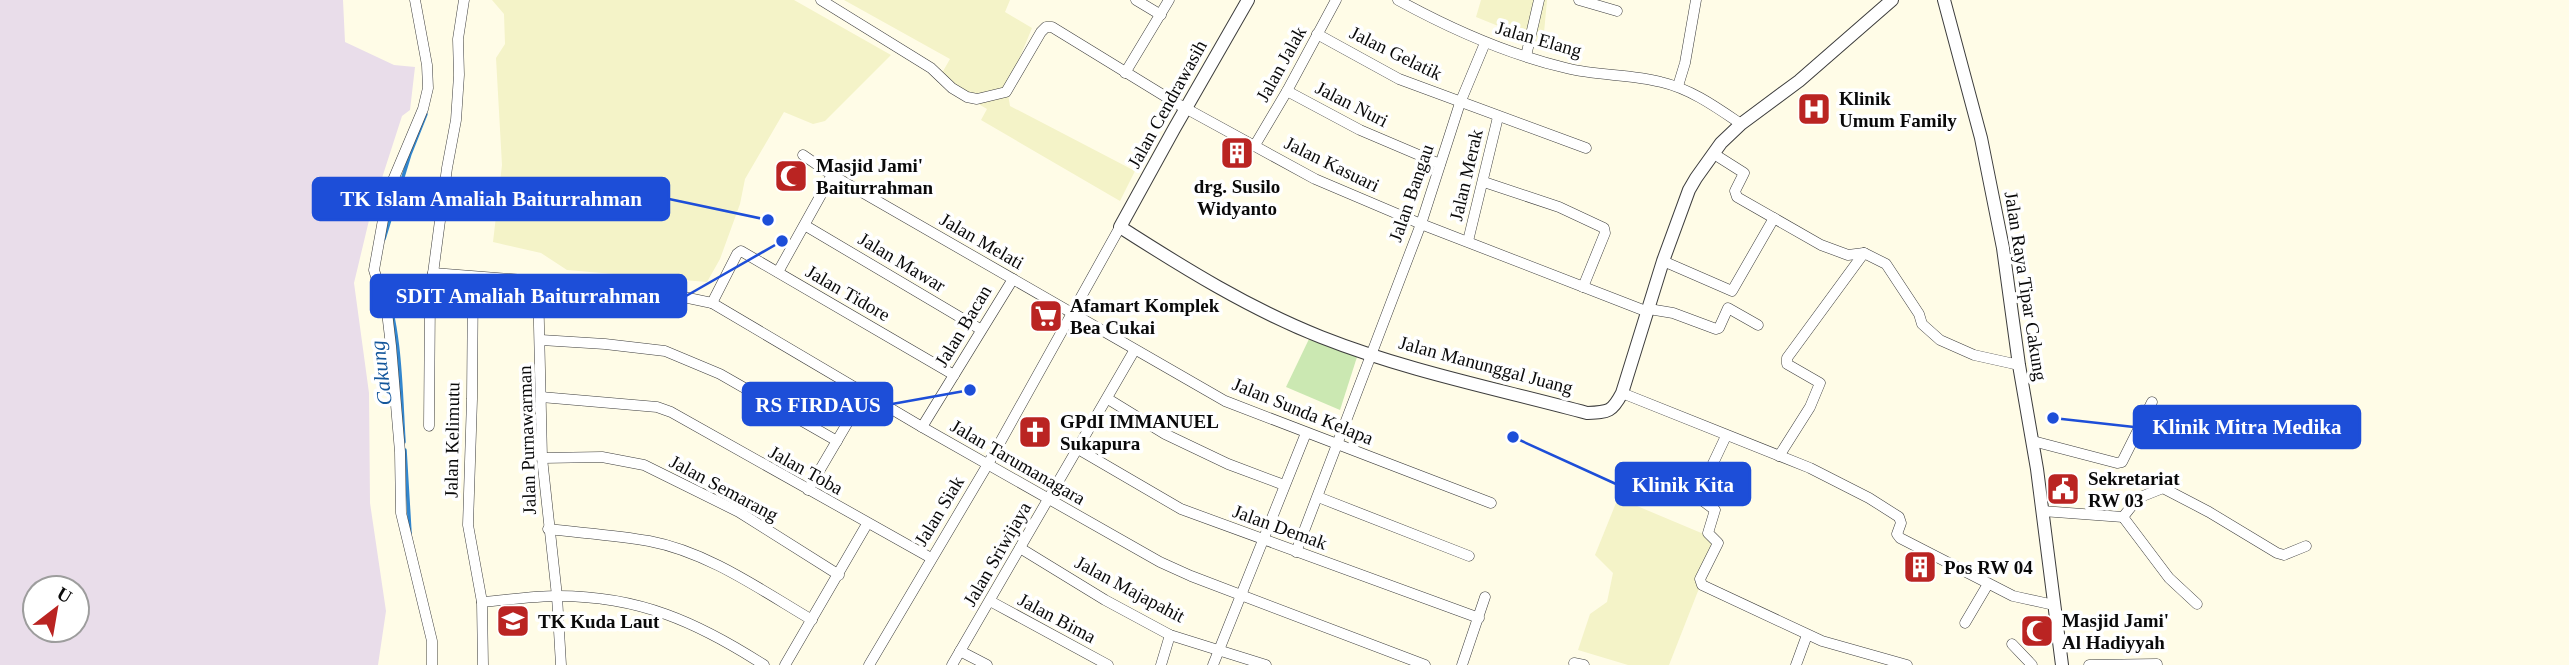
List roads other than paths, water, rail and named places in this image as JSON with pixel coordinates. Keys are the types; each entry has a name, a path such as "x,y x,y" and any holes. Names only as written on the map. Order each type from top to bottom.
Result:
{"street":[{"path":"415,0 427,65 428,89 423,109 388,192 374,270 387,312 391,346 400,452 401,513 432,641 432,665"},
{"path":"429,426 430,296 456,120 458,39 464,0"},
{"name":"Jalan Kasuari","path":"821,0 931,68 952,88 967,97 977,99 1006,92 1041,32 1046,27 1052,27 1125,73 1315,179 1421,224 1649,310 1674,313 1716,329 1728,309 1758,325"},
{"path":"1136,0 1160,15"},
{"path":"1125,73 1169,0"},
{"name":"Jalan Cendrawasih","path":"1120,228 1248,0"},
{"name":"Jalan Jalak","path":"1255,145 1336,0"},
{"name":"Jalan Elang","path":"1398,0 1485,43 1526,56 1596,74 1678,86 1741,124"},
{"path":"1526,56 1539,0"},
{"path":"1579,0 1617,11"},
{"path":"1678,86 1685,64 1696,0"},
{"path":"1892,0 1799,81 1741,124 1714,154 1689,190 1663,261 1622,393 1810,468 1869,498 1901,519 1897,534 1900,538 2019,598 2054,605"},
{"name":"Jalan Raya Tipar Cakung","path":"1944,0 1958,45 1991,183 2003,248 2019,365 2033,441 2062,665"},
{"name":"Jalan Gelatik","path":"1317,34 1399,79 1586,148"},
{"name":"Jalan Bangau","path":"1296,552 1421,224 1460,103 1485,43"},
{"name":"Jalan Nuri","path":"1287,91 1360,130 1440,164"},
{"name":"Jalan Merak","path":"1468,241 1498,117"},
{"path":"1714,154 1744,173 1735,191 1737,197 1836,251 1849,255 1864,253 1886,264 1919,314 1922,324 1940,340 1974,355 2019,365"},
{"name":"Jalan Melati","path":"803,155 832,175 1073,314"},
{"path":"778,272 832,175"},
{"path":"1484,182 1559,207 1605,228 1583,287"},
{"path":"1663,261 1732,291 1774,218"},
{"name":"Jalan Mawar","path":"806,226 980,329"},
{"name":"Jalan Siak","path":"869,665 988,464 1120,228"},
{"name":"Jalan Manunggal Juang","path":"1120,228 1252,305 1320,337 1371,355 1452,379 1587,412 1608,412 1616,405 1622,393"},
{"name":"Jalan Tidore","path":"712,303 740,251 954,375"},
{"path":"1779,456 1810,407 1820,383 1787,364 1787,358 1864,253"},
{"name":"Jalan Tarumanagara","path":"433,273 650,290 712,303 922,427 1160,562 1425,665"},
{"name":"Jalan Kelimutu","path":"473,277 468,525 482,602 483,665"},
{"name":"Jalan Bacan","path":"922,427 1013,279"},
{"name":"Jalan Purnawarman","path":"538,282 542,458 557,596 561,665"},
{"path":"394,291 430,296"},
{"name":"Jalan Sunda Kelapa","path":"1073,314 1225,401 1491,503"},
{"path":"541,340 665,351 720,374 837,441"},
{"name":"Jalan Sriwijaya","path":"952,665 1134,351"},
{"path":"808,490 865,393"},
{"name":"Jalan Toba","path":"541,397 657,407 671,412 931,558"},
{"path":"1108,399 1176,439 1228,464 1284,485"},
{"path":"2033,441 2117,463 2122,462 2152,402"},
{"path":"1213,665 1306,433"},
{"path":"1726,436 1699,493 1699,498 1715,510 1708,533 1718,543 1700,579 1701,583 1716,593 1807,635 1907,665"},
{"name":"Jalan Demak","path":"1078,449 1181,509 1479,618"},
{"name":"Jalan Semarang","path":"542,458 602,457 644,465 739,512 839,575"},
{"path":"2123,517 2138,498 2163,488 2277,553 2284,555 2306,546"},
{"path":"1318,497 1469,555"},
{"path":"2042,510 2123,517 2169,578 2197,604"},
{"path":"785,665 867,524"},
{"path":"548,529 650,541 679,549 719,566 812,620"},
{"name":"Jalan Majapahit","path":"1020,548 1105,600 1170,635 1266,665"},
{"path":"1965,623 1987,584"},
{"path":"482,602 557,596 644,606 707,632 764,665"},
{"path":"1462,665 1485,597"},
{"name":"Jalan Bima","path":"990,601 1108,665"},
{"path":"1161,665 1170,635"},
{"path":"1796,665 1807,635"},
{"path":"2012,644 2032,665"},
{"path":"960,651 987,665"},
{"path":"2089,665 2157,664"}],"waterway":[{"name":"Cakung","path":"384,239 410,154 426,114"},
{"name":"Cakung","path":"383,284 397,340 404,442"},
{"name":"Cakung","path":"405,450 410,533"}],"place":[{"name":"Klinik Umum Family","path":"1814,109"},
{"name":"drg. Susilo Widyanto","path":"1237,153"},
{"name":"Masjid Jami' Baiturrahman","path":"791,176"},
{"name":"TK Islam Amaliah Baiturrahman","path":"768,220"},
{"name":"SDIT Amaliah Baiturrahman","path":"782,241"},
{"name":"Afamart Komplek Bea Cukai","path":"1046,316"},
{"name":"RS FIRDAUS","path":"970,390"},
{"name":"Klinik Mitra Medika","path":"2053,418"},
{"name":"GPdI IMMANUEL Sukapura","path":"1035,432"},
{"name":"Klinik Kita","path":"1513,437"},
{"name":"Sekretariat RW 03","path":"2063,489"},
{"name":"Pos RW 04","path":"1920,567"},
{"name":"TK Kuda Laut","path":"513,621"},
{"name":"Masjid Jami' Al Hadiyyah","path":"2037,631"}]}
